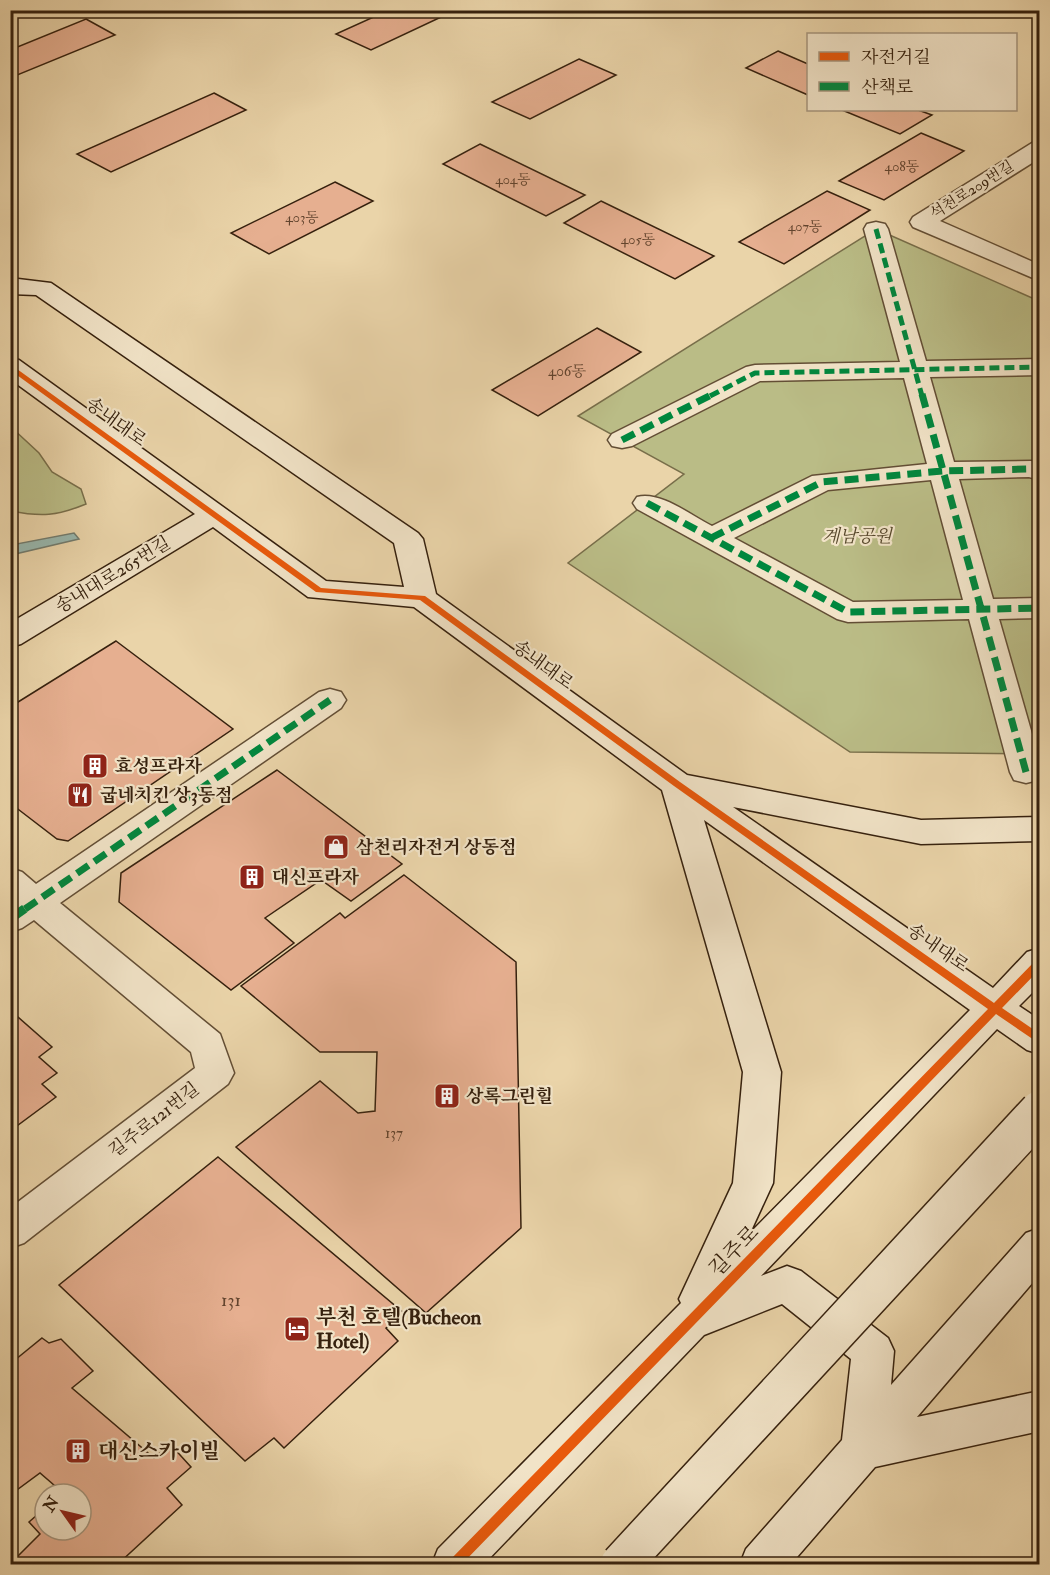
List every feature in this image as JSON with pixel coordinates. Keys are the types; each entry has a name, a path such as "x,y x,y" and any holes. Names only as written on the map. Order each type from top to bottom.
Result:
{"street":[{"name":"석천로209번길","path":"1040,148 922,222 1040,274"},
{"path":"876,229 1026,772"},
{"path":"10,286 42,288 408,539 422,598"},
{"name":"송내대로","path":"10,366 319,590 422,598 677,784 1040,1040"},
{"path":"622,440 755,373 1040,367"},
{"path":"711,538 822,482 943,471 1031,469 1040,472"},
{"path":"647,503 848,612 1040,608"},
{"name":"송내대로265번길","path":"10,637 215,514"},
{"path":"19,901 330,700"},
{"path":"690,1322 753,1183 762,1072 677,784 921,832 1040,829"},
{"name":"길주로121번길","path":"10,1231 215,1073 207,1044 19,901"},
{"name":"길주로","path":"454,1564 1040,962"},
{"path":"621,1564 1040,1111"},
{"path":"762,1564 1040,1245"},
{"path":"690,1322 787,1284 873,1351 863,1449"},
{"path":"863,1449 1040,1411"}],"green space":[{"name":"계남공원","path":"876,229 1039,301 1039,754 850,752 568,563 684,474 578,416"},
{"path":"11,427 39,453 52,472 81,489 86,504 49,514 11,511"}],"water":[{"path":"74,533 79,539 11,555 11,545"}],"building":[{"path":"389,10 456,10 371,50 336,34"},
{"path":"86,19 115,35 10,78 10,50"},
{"path":"778,51 807,64 807,95 746,68"},
{"path":"579,59 616,75 530,119 492,102"},
{"path":"214,93 246,110 111,172 77,154"},
{"path":"844,111 921,111 932,115 900,134"},
{"path":"921,133 964,151 884,200 839,181"},
{"path":"480,144 585,195 546,216 443,164"},
{"path":"335,182 373,201 269,254 231,233"},
{"path":"827,191 870,210 784,264 739,242"},
{"path":"601,201 714,256 675,279 564,223"},
{"path":"597,328 641,352 538,416 492,390"},
{"name":"효성프라자","path":"116,641 233,729 68,841 57,839 10,803 10,707"},
{"name":"대신프라자","path":"277,770 402,864 351,901 321,880 265,918 294,943 231,990 119,902 121,873"},
{"name":"상록그린힐","path":"404,875 516,962 521,1228 426,1313 236,1147 320,1081 358,1113 375,1111 377,1052 320,1052 241,986 340,913 345,918"},
{"path":"10,1010 52,1047 39,1057 57,1073 42,1084 56,1097 10,1131"},
{"name":"부천 호텔(Bucheon Hotel)","path":"218,1157 405,1314 386,1328 398,1341 284,1448 274,1438 245,1461 59,1285"},
{"name":"대신스카이빌","path":"42,1338 49,1343 61,1339 93,1371 72,1388 154,1458 170,1444 191,1467 167,1488 182,1505 118,1564 10,1564 33,1541 93,1542 93,1482 50,1482 40,1473 10,1495 10,1364"}],"marked path":[{"path":"876,229 1026,772"},
{"path":"622,440 755,373 1040,367"},
{"path":"711,538 822,482 943,471 1031,469 1040,472"},
{"path":"647,503 848,612 1040,608"},
{"path":"10,919 330,700"}],"cycle path":[{"path":"10,366 319,590 422,598 677,784 1040,1040"},
{"path":"454,1564 1040,962"}],"place":[{"name":"효성프라자","path":"95,766"},
{"name":"굽네치킨 상3동점","path":"80,795"},
{"name":"삼천리자전거 상동점","path":"336,847"},
{"name":"대신프라자","path":"252,877"},
{"name":"상록그린힐","path":"447,1096"},
{"name":"부천 호텔(Bucheon Hotel)","path":"297,1329"},
{"name":"대신스카이빌","path":"78,1451"}]}
